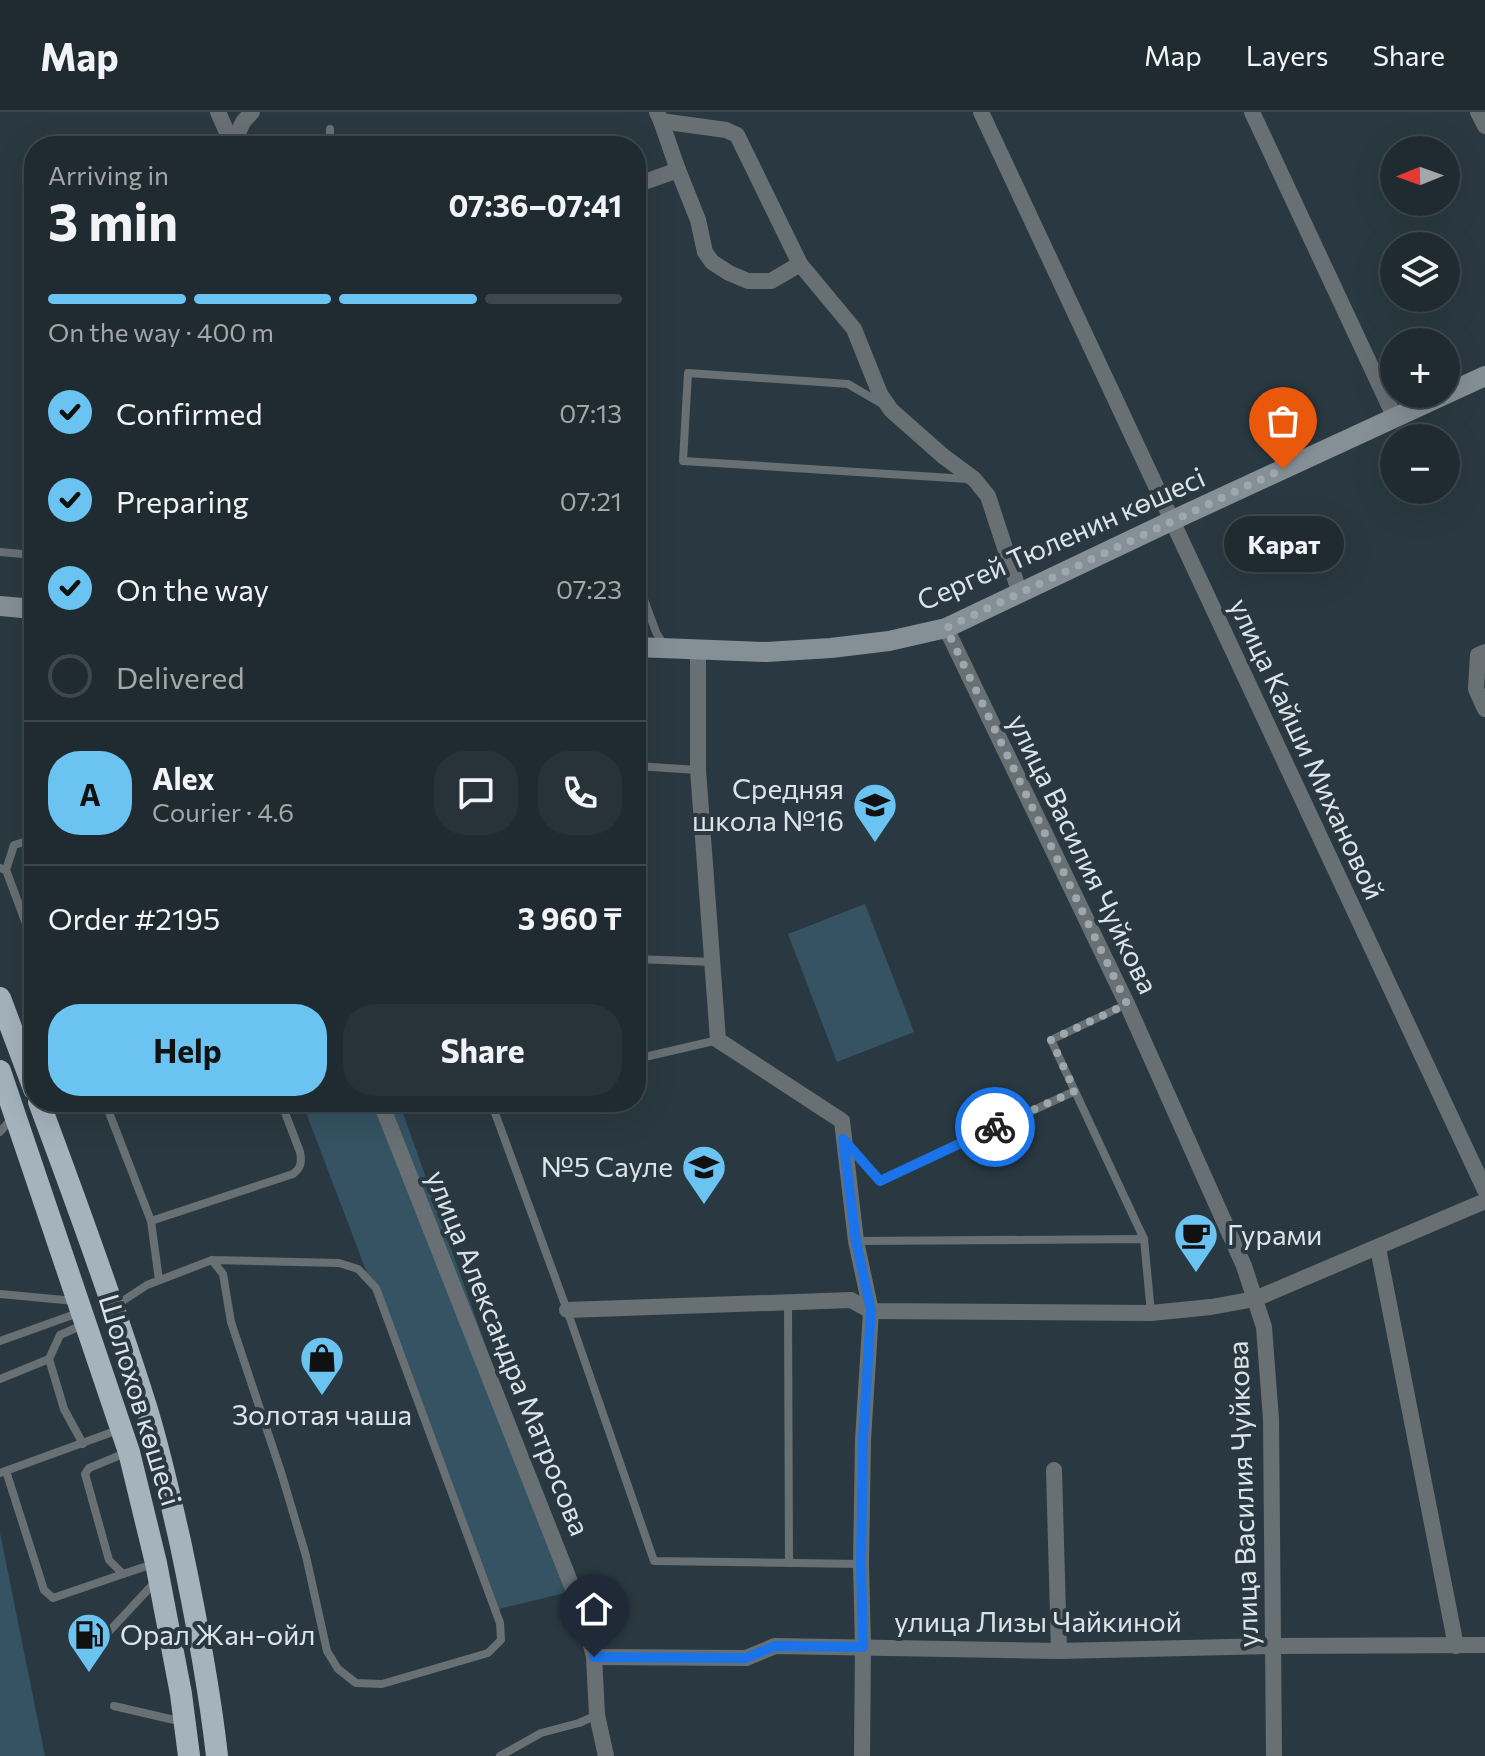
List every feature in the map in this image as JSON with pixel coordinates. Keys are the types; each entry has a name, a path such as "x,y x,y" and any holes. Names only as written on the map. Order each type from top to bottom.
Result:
{"highway":[{"path":"0,998 24,1062"},
{"name":"Шолохов көшесі","path":"0,1071 129,1452 158,1570 189,1756"},
{"name":"Шолохов көшесі","path":"43,1112 145,1402 191,1593 217,1756"}],"main road":[{"name":"Сергей Тюленин көшесі","path":"646,647 766,652 831,648 889,641 946,628 1485,376"},
{"path":"0,606 24,608"},
{"path":"0,616 24,611"}],"street":[{"path":"218,112 229,136"},
{"path":"237,136 252,112"},
{"name":"улица Кайши Михановой","path":"981,112 1485,1190"},
{"path":"1252,112 1395,418"},
{"path":"1478,112 1485,126"},
{"path":"659,116 698,220 705,252 712,262 748,281 771,281 800,264"},
{"path":"659,116 737,135 800,264 854,329 880,394 891,410 974,479 988,496 1020,594"},
{"path":"646,181 678,170"},
{"name":"улица Василия Чуйкова","path":"946,628 1127,1004 1244,1266 1264,1327 1271,1419 1274,1756"},
{"path":"698,650 698,770 718,1040 842,1121 856,1241 871,1311 863,1440 862,1756"},
{"path":"1485,652 1478,655 1476,689 1485,709"},
{"name":"улица Александра Матросова","path":"391,1112 584,1617 594,1657 597,1715 606,1756"},
{"path":"567,1310 851,1300 871,1311 1151,1313 1211,1307 1255,1299 1485,1201"},
{"path":"1378,1248 1456,1646"},
{"path":"1054,1470 1059,1651"},
{"name":"улица Лизы Чайкиной","path":"594,1657 746,1658 775,1646 1059,1651 1485,1645"}],"lane":[{"path":"330,129 330,136"},
{"path":"891,410 848,384 688,373 683,461 974,479"},
{"path":"0,552 24,554"},
{"path":"646,605 666,648"},
{"path":"646,767 698,770"},
{"path":"24,842 14,845 3,869 24,920"},
{"path":"646,959 712,962"},
{"path":"1127,1004 1051,1040 1144,1239 1151,1313"},
{"path":"646,1057 718,1040"},
{"path":"843,1139 880,1181 1075,1091"},
{"path":"109,1112 151,1221 159,1280"},
{"path":"151,1221 297,1171 300,1152 285,1112"},
{"path":"495,1112 654,1561 861,1564"},
{"path":"0,1132 15,1115"},
{"path":"856,1241 1144,1239"},
{"path":"113,1308 147,1285 212,1260 339,1263 358,1269 376,1288 500,1623 501,1640 488,1653 382,1684 356,1683 338,1669 327,1651 306,1556 231,1322 223,1274 212,1260"},
{"path":"0,1294 81,1312"},
{"path":"788,1302 789,1563"},
{"path":"0,1341 81,1312"},
{"path":"81,1312 60,1335 49,1359 64,1409 83,1444"},
{"path":"0,1379 49,1359"},
{"path":"122,1429 3,1472 44,1590 53,1598 123,1574 158,1570"},
{"path":"123,1574 109,1560 85,1474 89,1468 129,1452"},
{"path":"102,1639 158,1570"},
{"path":"114,1706 185,1722"},
{"path":"500,1756 541,1733 597,1715"}],"shaded area":[{"path":"865,904 914,1032 837,1062 788,934"},
{"path":"306,1112 403,1112 573,1591 495,1610"},
{"path":"0,1533 45,1756 0,1756"}],"way so far":[{"path":"995,1127 1075,1091 1051,1040 1127,1004 946,628 1283,469"}],"place":[{"name":"Карат","path":"1283,469"},
{"name":"Средняя школа №16","path":"875,844"},
{"name":"№5 Сауле","path":"704,1206"},
{"name":"Гурами","path":"1196,1274"},
{"name":"Золотая чаша","path":"322,1397"},
{"name":"Орал Жан-ойл","path":"89,1674"}],"route":[{"path":"594,1657 746,1658 775,1646 863,1647 863,1440 871,1311 856,1241 843,1139 880,1181 995,1127"}]}
